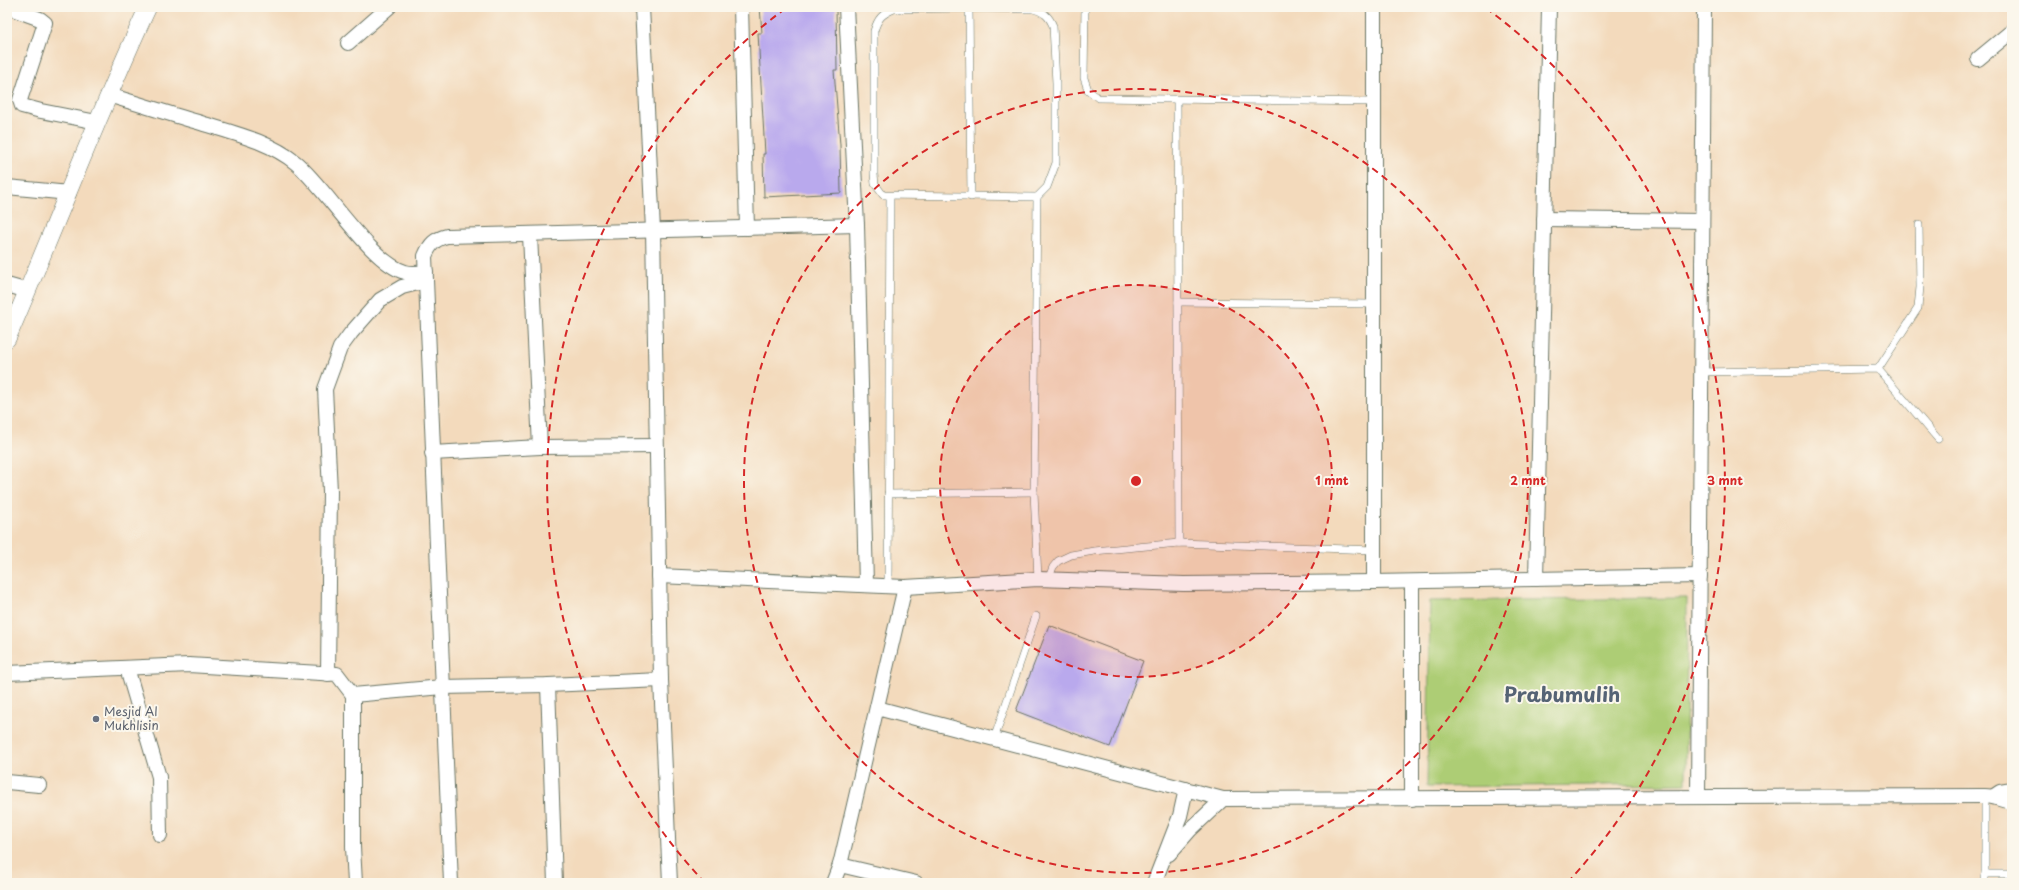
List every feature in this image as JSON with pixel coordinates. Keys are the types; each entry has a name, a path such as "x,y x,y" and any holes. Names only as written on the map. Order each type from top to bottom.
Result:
{"street":[{"path":"7,7 40,19 45,23 20,100 22,106 41,112 97,122"},
{"path":"7,339 69,193 108,95 148,7"},
{"path":"348,43 389,7"},
{"path":"642,7 653,230 661,680 670,883"},
{"path":"741,7 747,228"},
{"path":"846,7 857,224 866,584"},
{"path":"1374,7 1374,582"},
{"path":"1536,579 1549,7"},
{"path":"1698,796 1704,7"},
{"path":"1978,59 2012,31"},
{"path":"108,95 245,136 280,152 296,163 313,180 376,253 393,267 406,273 426,277"},
{"path":"7,187 69,193"},
{"path":"1544,219 1702,221"},
{"path":"451,883 425,256 429,246 440,238 857,224"},
{"path":"530,235 540,447"},
{"path":"328,674 330,491 325,389 340,348 380,300 402,287 426,277"},
{"path":"7,285 28,291"},
{"path":"432,453 540,447 656,446"},
{"path":"659,576 866,584 905,587 1043,579 1184,584 1412,582 1700,576"},
{"path":"1412,582 1412,799"},
{"path":"833,883 840,865 905,587"},
{"path":"7,673 189,665 337,674 354,695 353,847 355,883"},
{"path":"127,668 159,777 160,835"},
{"path":"354,695 442,687 548,685 661,680"},
{"path":"548,685 555,883"},
{"path":"877,708 1223,799 1989,796 2012,790"},
{"path":"7,782 39,785"},
{"path":"1154,883 1180,816 1186,789"},
{"path":"1989,796 2001,801 2012,802"},
{"path":"1163,862 1190,830 1223,799"},
{"path":"840,865 916,883"}],"lane":[{"path":"969,7 971,197"},
{"path":"1037,197 890,196 883,195 878,191 875,184 874,174 874,31 877,21 883,13 894,9 969,7 1033,9 1042,11 1050,18 1053,26 1056,83 1056,163 1047,187 1037,197 1034,492 1043,579"},
{"path":"1085,7 1084,78 1088,90 1098,98 1373,102"},
{"path":"1177,100 1179,543"},
{"path":"888,585 890,196"},
{"path":"1878,369 1918,308 1920,287 1918,225"},
{"path":"1178,302 1373,304"},
{"path":"1701,372 1878,369"},
{"path":"1878,369 1938,439"},
{"path":"888,494 1034,492"},
{"path":"1043,579 1058,561 1071,555 1094,551 1179,543 1374,550"},
{"path":"994,739 1036,616"},
{"path":"1985,883 1989,796"},
{"path":"1985,874 2012,874"}],"green space":[{"path":"1687,598 1686,784 1427,787 1430,601"}],"building":[{"path":"760,7 836,7 837,70 834,70 840,145 841,193 764,197 763,154 765,154 758,33 762,33"},
{"path":"1049,625 1143,661 1110,747 1016,711"}],"place":[{"name":"Mesjid Al Mukhlisin","path":"96,719"}],"district":[{"name":"Prabumulih","path":"1562,695"}]}
